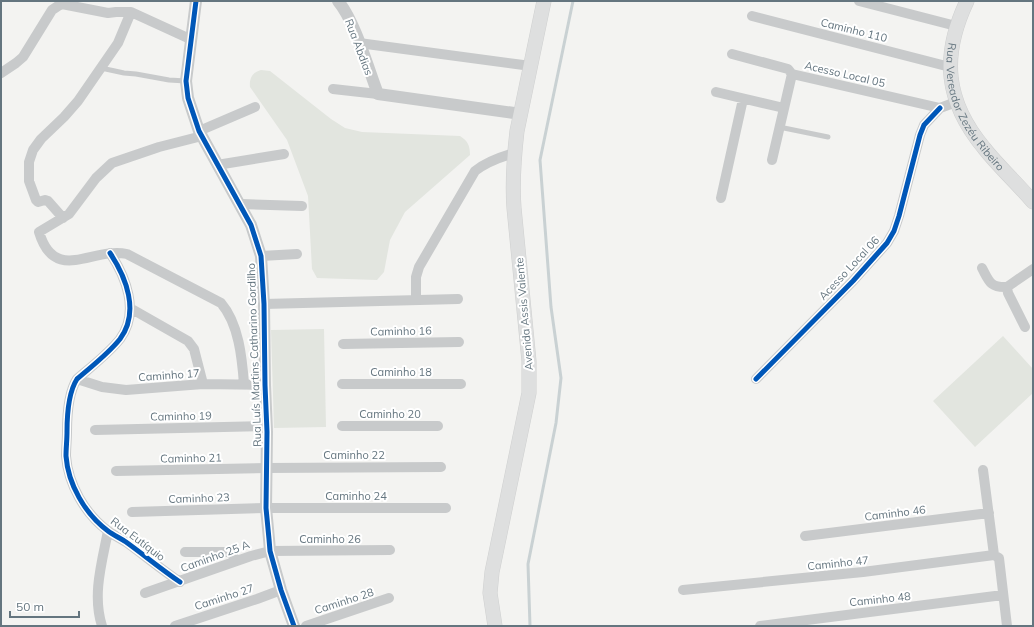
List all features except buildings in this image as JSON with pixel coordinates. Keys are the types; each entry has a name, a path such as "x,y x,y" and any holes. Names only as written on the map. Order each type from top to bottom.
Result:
{"main road":[{"name":"Avenida Assis Valente","path":"494,626 490,593 492,572 528,393 529,377 528,348 513,202 512,183 514,153 520,114 544,1"},
{"name":"Rua Vereador Zezéu Ribeiro","path":"967,1 956,26 951,52 951,79 956,102 963,118 984,148 1032,200"}],"street":[{"name":"Rua Luís Martins Catharino Gordilho","path":"196,1 190,39 186,81 188,98 200,134 241,204 251,224 262,256 267,426 266,508 270,551 281,590 294,626"},
{"name":"Rua Abdias","path":"339,1 348,17 359,43 378,94"},
{"path":"859,1 956,26"},
{"path":"1,73 23,58 52,10 62,4 108,13 131,12 190,39"},
{"path":"63,218 48,201 45,200 38,202 36,200 29,181 30,157 41,139 70,110 101,68 121,37 131,12"},
{"name":"Caminho 110","path":"752,16 950,67"},
{"path":"359,43 531,66"},
{"name":"Acesso Local 05","path":"732,54 788,69 792,74 940,108"},
{"path":"772,160 792,74"},
{"path":"333,89 520,114"},
{"path":"716,92 784,108"},
{"path":"721,198 744,99"},
{"path":"940,108 956,102"},
{"path":"244,384 240,350 229,314 220,303 122,252 110,253 84,260 60,259 49,253 42,243 39,232 69,214 96,178 112,163 200,134 255,108"},
{"name":"Acesso Local 06","path":"756,379 853,281 887,243 900,216 920,135 924,125 940,108"},
{"path":"416,300 416,277 419,267 475,171 501,156 514,153"},
{"path":"217,165 284,154"},
{"path":"241,204 302,206"},
{"name":"Rua Eutíquio","path":"110,253 121,271 126,283 130,308 129,319 121,338 78,379 74,385 71,394 67,426 66,457 72,483 87,510 108,531 124,540 180,582"},
{"path":"262,256 297,254"},
{"path":"982,268 990,283 998,287 1007,287 1033,269"},
{"path":"1007,287 1008,293 1025,327"},
{"path":"264,304 458,299"},
{"path":"130,308 188,341 194,349 203,384"},
{"name":"Caminho 16","path":"343,344 459,342"},
{"name":"Caminho 17","path":"78,379 102,387 126,390 203,384 265,385"},
{"name":"Caminho 18","path":"342,384 461,384"},
{"name":"Caminho 19","path":"95,430 267,426"},
{"name":"Caminho 20","path":"342,426 438,426"},
{"name":"Caminho 22","path":"267,468 441,467"},
{"name":"Caminho 21","path":"116,471 267,468"},
{"path":"983,470 994,555 998,558 1007,626"},
{"name":"Caminho 24","path":"266,508 446,508"},
{"name":"Caminho 23","path":"132,512 266,508"},
{"name":"Caminho 46","path":"805,536 989,513"},
{"path":"102,626 99,617 98,590 108,531"},
{"name":"Caminho 26","path":"270,551 390,550"},
{"name":"Caminho 25 A","path":"145,593 270,551"},
{"path":"185,552 228,552 236,562"},
{"name":"Caminho 47","path":"683,590 863,572 994,555"},
{"name":"Caminho 27","path":"175,626 281,590"},
{"name":"Caminho 48","path":"760,626 1003,595"},
{"name":"Caminho 28","path":"306,626 389,598"}],"lane":[{"path":"101,68 169,80 186,81"},
{"path":"780,127 828,137"}],"shaded area":[{"path":"261,70 270,71 331,119 345,128 362,132 460,136 468,144 470,155 405,212 390,240 384,272 377,280 317,278 312,269 308,196 287,140 250,87 252,76"},
{"path":"324,329 326,427 274,428 271,330"},
{"path":"1003,336 1033,369 1033,393 975,447 933,401"}],"waterway":[{"path":"530,626 528,564 556,423 561,378 551,307 540,160 573,1"}],"cycle path":[{"path":"196,1 186,81 188,98 199,131 251,225 261,256 264,304 267,432 266,508 270,551 281,590 294,626"},
{"path":"756,379 853,281 887,243 894,231 899,216 920,135 924,125 940,108"},
{"path":"110,253 116,262 125,284 130,306 129,318 126,329 120,339 105,355 77,379 74,385 68,411 67,467 79,498 92,516 110,532 180,582"}]}
